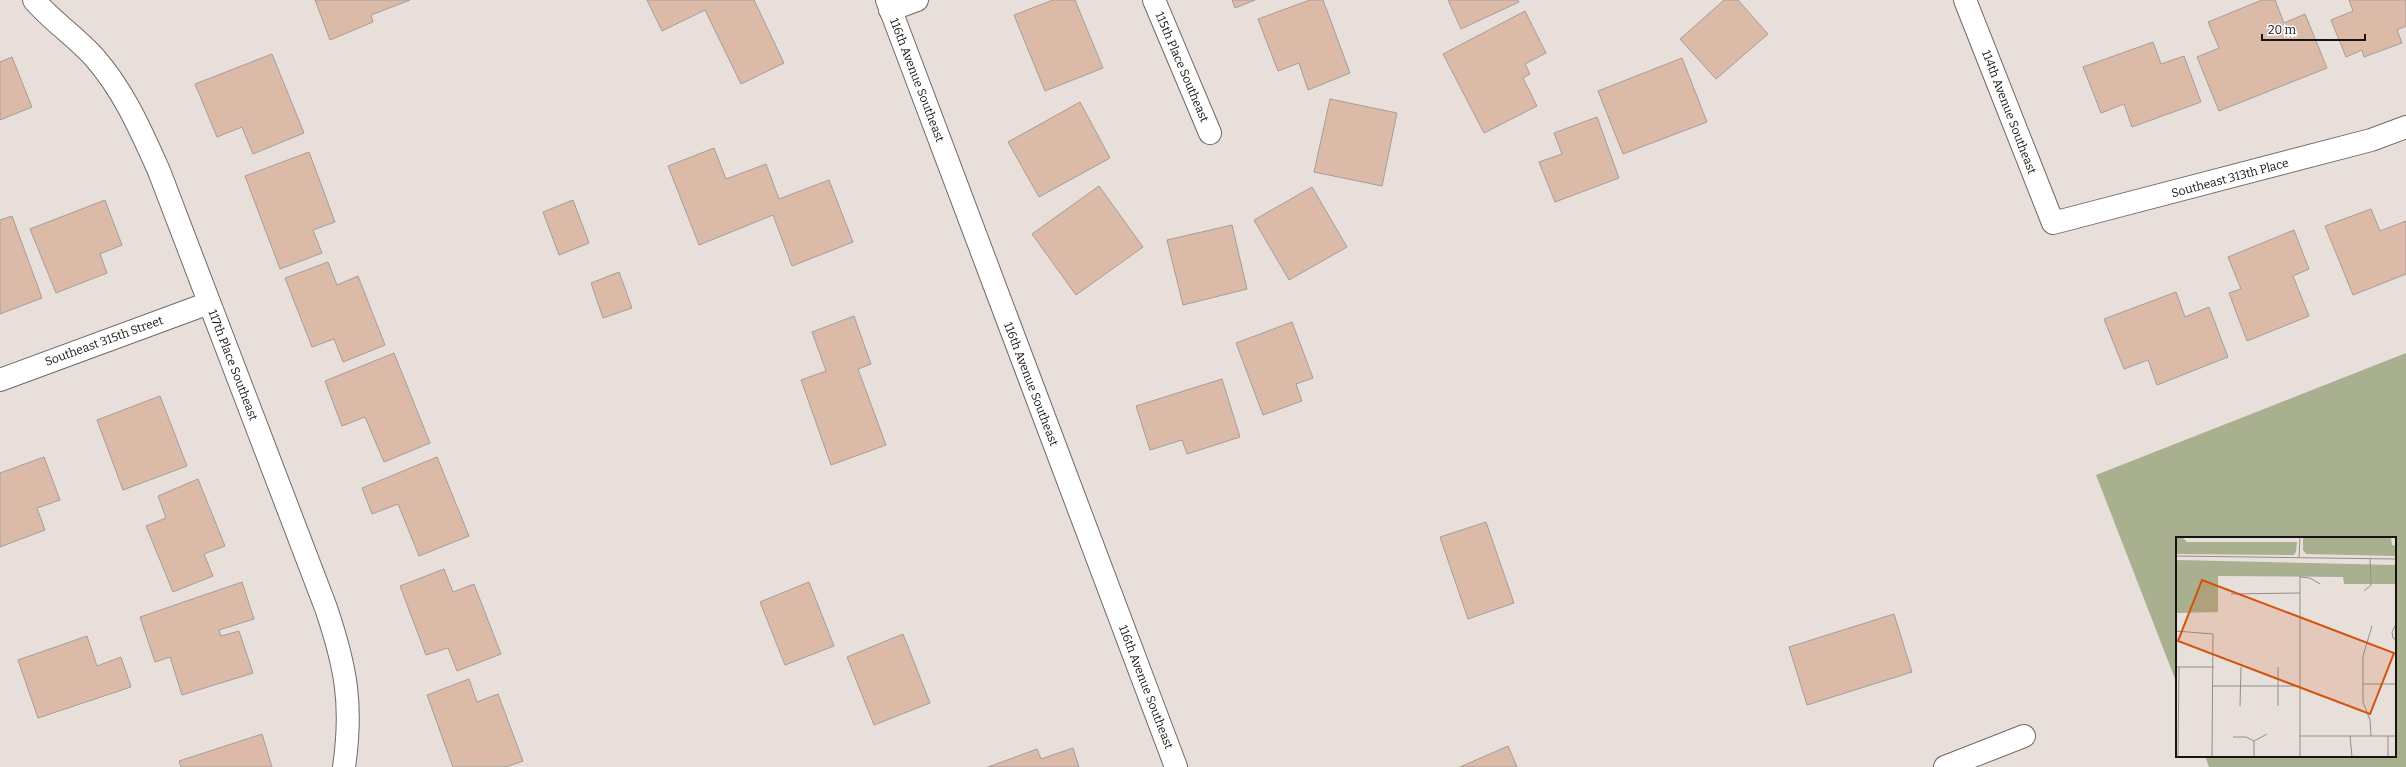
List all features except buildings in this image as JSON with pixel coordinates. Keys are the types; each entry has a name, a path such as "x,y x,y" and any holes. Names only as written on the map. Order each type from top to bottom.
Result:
{"street":[{"name":"117th Place Southeast","path":"34,0 93,56 111,78 128,104 159,171 326,608 342,656 349,715 344,767"},
{"path":"889,5 917,0"},
{"name":"115th Place Southeast","path":"1154,0 1210,133"},
{"name":"114th Avenue Southeast","path":"1965,0 2053,224"},
{"name":"116th Avenue Southeast","path":"889,5 1176,767"},
{"name":"Southeast 313th Place","path":"2053,224 2371,140 2406,127"},
{"name":"Southeast 315th Street","path":"0,380 208,302"},
{"path":"1945,767 2024,736"}],"green space":[{"path":"2406,353 2406,767 2209,767 2205,757 2396,757 2396,537 2176,537 2176,681 2096,475"}]}
